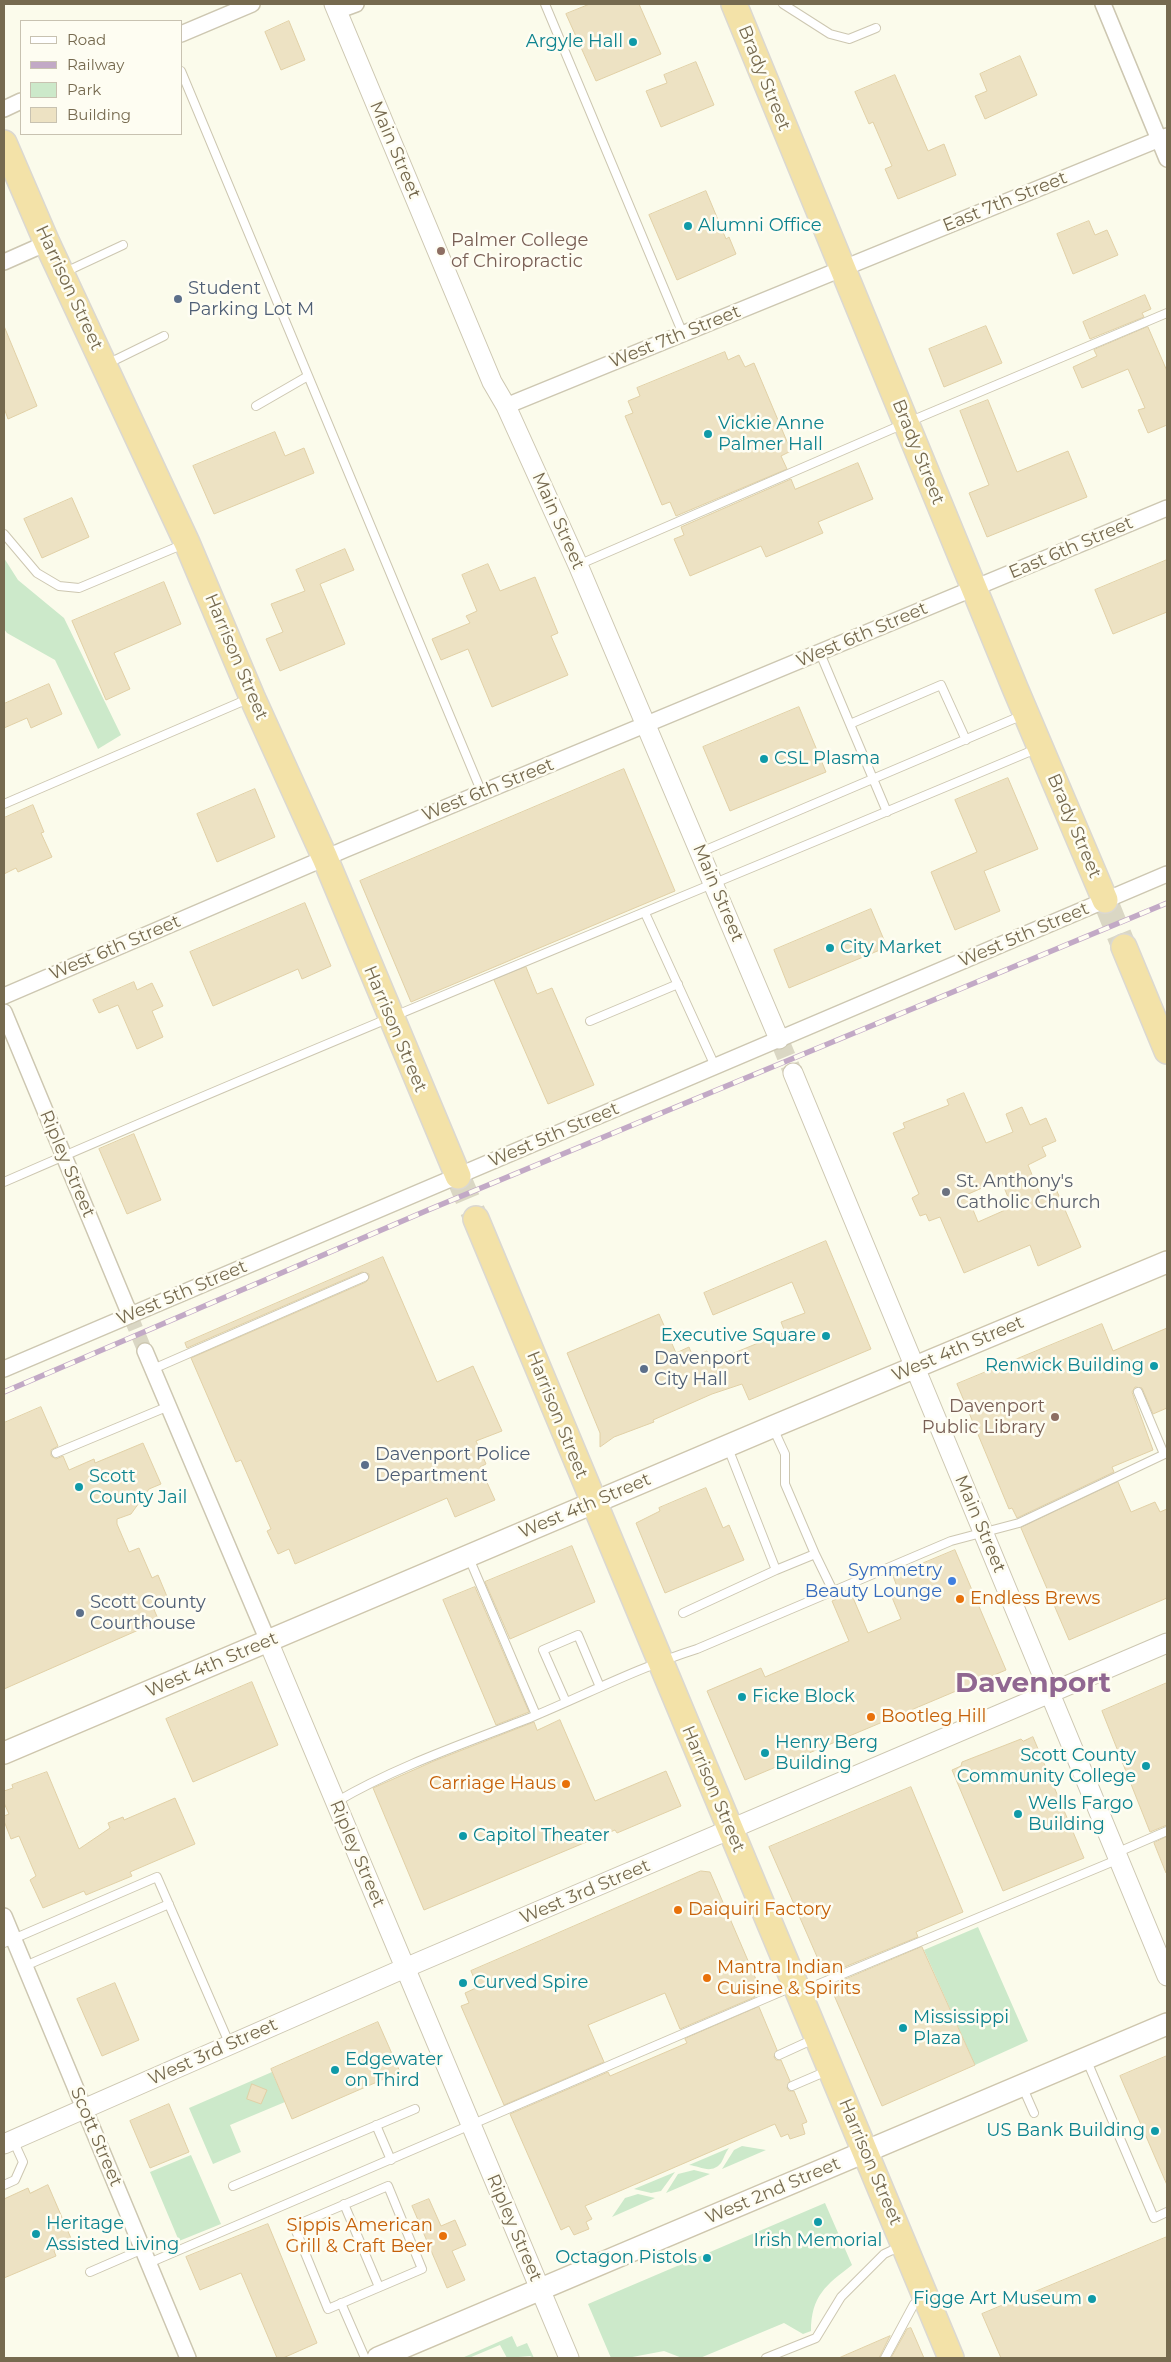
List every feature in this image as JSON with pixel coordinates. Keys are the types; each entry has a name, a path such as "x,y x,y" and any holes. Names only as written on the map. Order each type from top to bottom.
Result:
{"highway":[{"name":"Brady Street","path":"734,4 1040,748 1105,900"},
{"name":"Harrison Street","path":"4,143 47,243 187,543 252,697 325,858 458,1176"},
{"path":"1124,947 1167,1051"},
{"name":"Harrison Street","path":"476,1219 951,2358"}],"main road":[{"name":"West 4th Street","path":"4,1753 593,1502 1167,1262"},
{"name":"West 2nd Street","path":"378,2358 1167,2024"}],"street":[{"path":"182,34 252,4"},
{"path":"335,8 356,4"},
{"path":"1102,4 1163,137 1167,159"},
{"name":"Main Street","path":"335,8 492,382 506,406 578,565 779,1039"},
{"path":"4,109 20,101"},
{"name":"East 7th Street","path":"843,268 1163,137"},
{"path":"4,262 47,243"},
{"name":"West 7th Street","path":"506,406 843,268"},
{"name":"East 6th Street","path":"974,588 1167,508"},
{"name":"West 6th Street","path":"4,996 325,858 974,588"},
{"name":"West 5th Street","path":"4,1369 1167,874"},
{"name":"Ripley Street","path":"4,1012 130,1315"},
{"name":"Main Street","path":"793,1073 1167,1976"},
{"name":"Ripley Street","path":"145,1351 569,2358"},
{"name":"West 3rd Street","path":"8,2142 405,1968 1167,1643"},
{"name":"Scott Street","path":"4,1916 9,1941 25,1966 188,2358"}],"lane":[{"path":"544,4 683,334"},
{"path":"783,4 830,34 848,39 876,28"},
{"path":"182,72 482,793"},
{"path":"62,274 123,245"},
{"path":"578,565 906,423 1167,313"},
{"path":"105,365 164,336"},
{"path":"256,406 308,376"},
{"path":"4,534 38,573 59,586 79,588 187,543"},
{"path":"820,653 887,812"},
{"path":"850,724 941,685 966,740"},
{"path":"4,804 252,697"},
{"path":"701,852 1026,714"},
{"path":"4,1182 390,1017 714,885 1040,748"},
{"path":"645,913 715,1066"},
{"path":"590,1021 678,984"},
{"path":"153,1368 364,1277"},
{"path":"335,1802 366,1784 536,1715 659,1661 697,1649 951,1541 1019,1523 1166,1453 1138,1392"},
{"path":"56,1453 168,1406"},
{"path":"772,1427 785,1454 785,1484 833,1591"},
{"path":"727,1446 776,1570"},
{"path":"683,1613 815,1554"},
{"path":"468,1556 536,1715"},
{"path":"566,1702 543,1650 578,1635 600,1687"},
{"path":"90,2272 146,2256 391,2160 1117,1856 1167,1831"},
{"path":"9,1941 157,1877 230,2045"},
{"path":"25,1966 169,1904"},
{"path":"779,2055 817,2038"},
{"path":"1086,2059 1154,2218 1167,2212"},
{"path":"792,2086 830,2069"},
{"path":"1023,2086 1034,2113"},
{"path":"233,2186 415,2109"},
{"path":"376,2126 391,2160"},
{"path":"4,2184 15,2180 23,2162 8,2142"},
{"path":"388,2186 422,2269 328,2309 294,2226 344,2204 388,2186"},
{"path":"344,2204 379,2287"},
{"path":"766,2358 816,2338 841,2297 884,2254 905,2245"},
{"path":"885,2358 914,2304 928,2301"},
{"path":"341,2303 365,2358"}],"green space":[{"path":"4,558 18,580 64,618 121,735 98,749 55,660 7,633 4,629"},
{"path":"978,1927 1028,2041 975,2065 924,1950"},
{"path":"272,2072 285,2102 230,2125 241,2152 213,2164 189,2108"},
{"path":"742,2146 766,2150 722,2169 734,2150"},
{"path":"729,2148 721,2163 713,2169 689,2165"},
{"path":"191,2155 221,2224 179,2241 150,2172"},
{"path":"694,2170 710,2174 666,2193 678,2174"},
{"path":"675,2172 661,2191 651,2193 634,2189"},
{"path":"638,2194 655,2198 612,2217 625,2198"},
{"path":"825,2203 852,2265 828,2285 817,2300 811,2331 803,2334 784,2323 700,2358 682,2358 664,2351 627,2358 611,2358 588,2304"},
{"path":"512,2336 517,2347 527,2343 534,2358 530,2356 507,2358 500,2345 469,2358 462,2358"}],"building":[{"name":"Argyle Hall","path":"590,4 639,4 661,54 596,81 566,14"},
{"path":"289,21 305,60 281,70 265,32"},
{"path":"1020,56 1037,95 985,119 975,96 987,91 980,74"},
{"path":"696,62 714,105 661,127 646,91 667,83 664,75"},
{"path":"895,75 928,151 944,144 956,175 898,199 885,169 892,166 873,122 869,124 855,92"},
{"name":"Alumni Office","path":"706,191 726,239 729,237 736,254 677,280 649,215"},
{"path":"1089,221 1095,235 1107,230 1118,255 1073,274 1057,234"},
{"path":"1145,295 1151,309 1142,313 1144,317 1090,339 1083,322"},
{"path":"4,326 37,406 8,419 4,408"},
{"path":"986,326 1002,363 944,387 929,349"},
{"path":"1148,327 1167,371 1167,425 1148,433 1138,410 1145,408 1128,369 1082,388 1073,367 1097,356 1094,350"},
{"name":"Vickie Anne Palmer Hall","path":"725,352 728,360 739,355 745,367 754,363 791,451 781,456 787,469 676,516 670,502 662,505 625,416 633,413 628,401 640,396 637,388"},
{"path":"988,400 1017,472 1068,451 1087,497 987,537 969,493 989,485 960,411"},
{"path":"275,432 285,456 304,448 314,473 214,514 193,466"},
{"path":"858,463 873,499 818,522 823,533 766,557 761,546 690,576 674,539 684,535 681,527 791,479 795,489"},
{"path":"72,498 89,537 42,558 24,519"},
{"path":"345,549 354,570 320,584 345,644 280,671 266,639 283,632 271,604 305,591 296,570"},
{"path":"1167,560 1167,612 1113,634 1095,590"},
{"path":"488,564 500,591 535,577 558,633 551,636 568,675 492,707 468,649 441,660 432,639 470,623 466,616 477,611 462,575"},
{"path":"164,582 181,624 114,653 130,689 106,700 72,621"},
{"path":"49,684 62,714 31,728 27,718 4,728 4,704"},
{"name":"CSL Plasma","path":"799,707 826,772 730,811 703,747"},
{"path":"624,769 675,891 411,1002 360,881"},
{"path":"1008,778 1038,849 984,871 1000,911 955,930 931,872 977,852 955,800"},
{"path":"255,789 275,837 217,862 197,814"},
{"path":"33,805 44,832 41,833 52,857 18,872 16,868 4,874 4,818"},
{"path":"305,903 331,966 302,979 298,969 213,1006 190,952"},
{"name":"City Market","path":"871,909 887,947 789,988 774,950"},
{"path":"526,967 537,994 552,988 594,1085 548,1104 494,980"},
{"path":"134,982 137,990 152,983 163,1006 152,1011 163,1037 137,1049 118,1005 99,1013 93,1000"},
{"name":"St. Anthony's Catholic Church","path":"964,1093 986,1143 1013,1132 1006,1114 1022,1107 1030,1125 1046,1118 1056,1141 1042,1147 1046,1156 1028,1165 1041,1196 1056,1189 1081,1247 1038,1266 1030,1245 964,1273 940,1217 929,1221 926,1214 920,1216 912,1198 919,1194 893,1133 905,1128 903,1123 949,1105 947,1100","holes":["1001,1180 1012,1207 978,1222 967,1195"]},
{"path":"134,1134 161,1200 127,1214 99,1149"},
{"path":"826,1241 871,1349 749,1400 742,1384 712,1394 653,1420 654,1422 614,1437 600,1447 600,1433 567,1353 659,1314 676,1353 689,1347 693,1357 707,1351 712,1362 785,1332 781,1322 805,1313 792,1282 713,1315 704,1293"},
{"path":"383,1257 437,1382 473,1366 502,1431 476,1441 486,1464 480,1467 495,1500 455,1517 447,1498 295,1564 289,1549 278,1554 267,1531 271,1529 241,1460 236,1462 191,1358 366,1282 369,1274 362,1272 187,1348 185,1343"},
{"name":"Davenport Public Library","path":"1102,1324 1113,1351 1167,1328 1167,1408 1153,1414 1142,1388 1135,1387 1132,1392 1153,1450 1112,1467 1114,1472 1017,1518 1012,1508 1009,1509 957,1384"},
{"path":"41,1407 58,1446 51,1450 51,1456 56,1459 63,1456 69,1470 94,1459 95,1463 143,1443 161,1484 149,1489 131,1514 117,1519 117,1524 129,1552 139,1548 152,1578 158,1575 168,1599 152,1605 159,1621 4,1689 4,1423"},
{"path":"1118,1482 1131,1512 1155,1502 1160,1512 1167,1509 1167,1598 1069,1640 1021,1528"},
{"path":"706,1488 723,1528 729,1525 744,1560 665,1593 636,1523 660,1511 659,1508"},
{"path":"572,1546 595,1602 510,1639 485,1582"},
{"path":"955,1550 1006,1670 745,1780 707,1691 761,1668 765,1677 849,1641 832,1601 851,1593 868,1633 901,1619 891,1595 899,1592 893,1576"},
{"path":"475,1587 529,1712 496,1725 443,1600"},
{"path":"252,1682 278,1745 193,1782 166,1719"},
{"name":"Scott County Community College","path":"1167,1683 1167,1825 1150,1832 1102,1711"},
{"path":"560,1720 595,1801 666,1771 681,1806 617,1833 615,1830 424,1910 373,1788 434,1761 534,1722 537,1730"},
{"name":"Wells Fargo Building","path":"1033,1737 1084,1858 1003,1891 952,1770 961,1766 962,1762 1021,1739 1023,1741"},
{"path":"47,1772 79,1849 110,1828 108,1823 123,1817 124,1820 175,1798 195,1844 130,1872 132,1876 86,1895 84,1891 43,1908 30,1880 36,1876 19,1836 11,1839 4,1821 4,1816 9,1814 4,1803 4,1791 13,1788 12,1785"},
{"path":"911,1787 963,1912 916,1932 918,1937 825,1975 769,1847"},
{"path":"1167,1837 1167,1873 1166,1873 1154,1843"},
{"path":"701,1871 710,1872 761,1991 754,1994 755,1997 680,2029 665,1993 588,2025 604,2062 504,2105 461,2006 469,2003 465,1993 478,1987 471,1971"},
{"name":"Mississippi Plaza","path":"922,1947 975,2065 882,2106 830,1986"},
{"path":"115,1983 139,2040 102,2056 77,1999"},
{"path":"759,2007 777,2050 774,2057 776,2060 781,2060 790,2081 787,2088 789,2091 794,2091 807,2122 802,2124 805,2134 790,2139 788,2134 781,2137 775,2124 585,2206 592,2219 586,2222 589,2229 574,2235 569,2226 561,2230 510,2114 608,2072 610,2076 687,2043 685,2039"},
{"name":"Edgewater on Third","path":"378,2022 400,2072 292,2119 271,2069"},
{"name":"US Bank Building","path":"1167,2056 1167,2185 1120,2076"},
{"path":"252,2084 267,2090 261,2104 247,2099"},
{"path":"169,2104 189,2152 150,2168 130,2121"},
{"name":"Heritage Assisted Living","path":"48,2185 73,2243 54,2251 56,2256 4,2278 4,2199 28,2188 30,2193"},
{"name":"Sippis American Grill & Craft Beer","path":"429,2199 441,2226 455,2220 466,2245 452,2251 465,2280 447,2288 412,2206"},
{"path":"268,2224 317,2343 283,2358 277,2358 241,2273 200,2290 186,2257"},
{"name":"Figge Art Museum","path":"1167,2237 1167,2358 1001,2358 982,2314"},
{"path":"911,2328 924,2358 891,2358 907,2329"},
{"path":"890,2336 879,2358 839,2358"}],"tunnel":[{"path":"1105,900 1124,947"},
{"path":"779,1039 793,1073"},
{"path":"458,1176 476,1219"},
{"path":"130,1315 145,1351"}],"railway":[{"path":"4,1392 428,1210 1167,903"}],"place":[{"name":"Argyle Hall","path":"633,42"},
{"name":"Alumni Office","path":"688,226"},
{"name":"Palmer College of Chiropractic","path":"441,251"},
{"name":"Student Parking Lot M","path":"178,299"},
{"name":"Vickie Anne Palmer Hall","path":"708,434"},
{"name":"CSL Plasma","path":"764,759"},
{"name":"City Market","path":"830,948"},
{"name":"St. Anthony's Catholic Church","path":"946,1192"},
{"name":"Executive Square","path":"826,1336"},
{"name":"Renwick Building","path":"1154,1366"},
{"name":"Davenport City Hall","path":"644,1369"},
{"name":"Davenport Public Library","path":"1055,1417"},
{"name":"Davenport Police Department","path":"365,1465"},
{"name":"Scott County Jail","path":"79,1487"},
{"name":"Symmetry Beauty Lounge","path":"952,1581"},
{"name":"Endless Brews","path":"960,1599"},
{"name":"Scott County Courthouse","path":"80,1613"},
{"name":"Ficke Block","path":"742,1697"},
{"name":"Bootleg Hill","path":"871,1717"},
{"name":"Henry Berg Building","path":"765,1753"},
{"name":"Scott County Community College","path":"1146,1766"},
{"name":"Carriage Haus","path":"566,1784"},
{"name":"Wells Fargo Building","path":"1018,1814"},
{"name":"Capitol Theater","path":"463,1836"},
{"name":"Daiquiri Factory","path":"678,1910"},
{"name":"Mantra Indian Cuisine & Spirits","path":"707,1978"},
{"name":"Curved Spire","path":"463,1983"},
{"name":"Mississippi Plaza","path":"903,2028"},
{"name":"Edgewater on Third","path":"335,2070"},
{"name":"US Bank Building","path":"1155,2131"},
{"name":"Irish Memorial","path":"818,2222"},
{"name":"Heritage Assisted Living","path":"36,2234"},
{"name":"Sippis American Grill & Craft Beer","path":"443,2236"},
{"name":"Octagon Pistols","path":"707,2258"},
{"name":"Figge Art Museum","path":"1092,2299"}],"district":[{"name":"Davenport","path":"1033,1684"}]}
